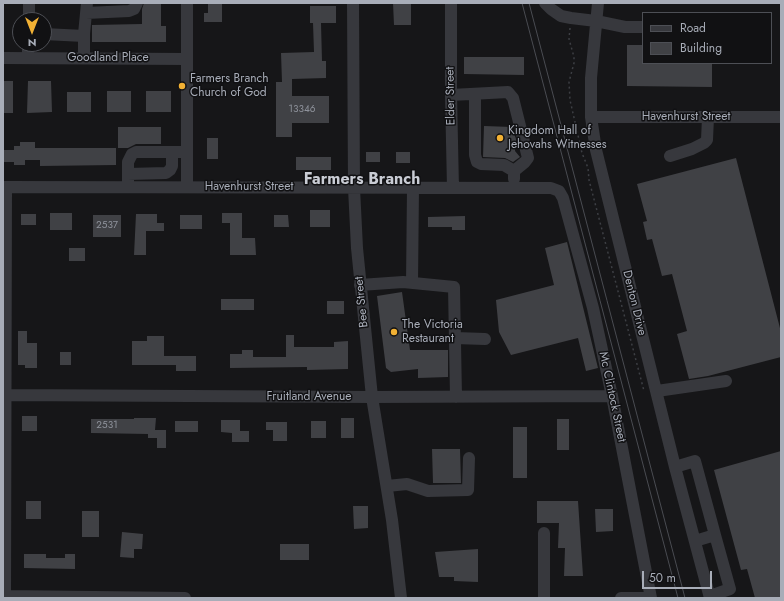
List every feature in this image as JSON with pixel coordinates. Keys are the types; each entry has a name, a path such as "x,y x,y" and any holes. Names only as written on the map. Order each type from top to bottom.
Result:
{"street":[{"path":"84,58 86,8 129,11 134,10 137,3"},
{"path":"186,3 187,187"},
{"name":"Bee Street","path":"353,3 354,188 357,248 372,397 392,520 401,598"},
{"name":"Elder Street","path":"451,3 453,188"},
{"path":"545,3 561,16 625,27 642,27"},
{"name":"Denton Drive","path":"598,3 591,78 592,117 596,150 675,467 710,597"},
{"path":"52,34 84,36"},
{"path":"28,52 28,58"},
{"name":"Goodland Place","path":"3,58 187,59"},
{"path":"451,95 475,95 508,92 513,98 528,158 514,171"},
{"path":"475,95 475,155 477,162 481,164 504,165 514,171"},
{"name":"Havenhurst Street","path":"592,117 781,117"},
{"path":"670,156 692,149 707,140 708,117"},
{"path":"128,187 129,156 132,154 136,152 187,152"},
{"path":"128,174 161,173 170,170 172,166 172,152"},
{"path":"514,171 514,188"},
{"path":"5,187 6,395 4,596 185,598"},
{"name":"Havenhurst Street","path":"5,187 551,188 559,191 564,198"},
{"path":"412,283 414,188"},
{"name":"Mc Clintock Street","path":"564,198 592,308 612,396 651,598"},
{"path":"360,285 403,282 454,287 456,397"},
{"path":"455,338 485,339"},
{"path":"657,391 726,381"},
{"name":"Fruitland Avenue","path":"6,395 372,397 612,396"},
{"path":"387,486 407,484 428,490 468,490 469,458"},
{"path":"675,467 695,461 715,535 734,594 710,597"},
{"path":"544,533 544,598"},
{"path":"695,541 715,535"},
{"path":"621,598 651,598"}],"building":[{"path":"144,3 161,3 161,26 166,26 166,42 92,42 92,25 142,24 142,9"},
{"path":"208,3 222,3 222,22 204,22 204,13 208,13"},
{"path":"393,3 411,3 411,25 394,25"},
{"path":"310,6 336,6 336,23 321,23 322,61 326,61 326,78 292,79 292,96 329,96 329,123 292,123 292,137 276,137 276,82 282,82 281,53 314,52 313,23 310,23"},
{"path":"627,45 642,45 642,64 712,64 712,87 627,86"},
{"path":"464,57 524,57 524,75 464,74"},
{"path":"3,81 13,81 13,113 3,113"},
{"path":"28,81 51,81 52,112 27,113"},
{"path":"107,91 131,91 131,112 107,112"},
{"path":"146,91 171,91 171,112 146,112"},
{"path":"67,92 91,92 91,112 67,112"},
{"name":"Kingdom Hall of Jehovahs Witnesses","path":"484,126 512,127 516,139 515,151 520,157 513,162 505,158 483,157"},
{"path":"118,127 161,127 161,144 136,144 128,148 118,148"},
{"path":"207,138 218,138 218,159 207,159"},
{"path":"20,142 35,142 35,148 116,148 116,165 40,166 40,160 25,160 25,165 14,165 14,162 3,162 3,150 14,150 14,146 20,146"},
{"path":"366,152 380,152 380,162 366,162"},
{"path":"396,152 410,152 410,163 396,163"},
{"path":"296,157 331,157 331,170 296,170"},
{"path":"736,158 781,332 781,357 708,376 689,379 677,334 687,331 672,274 662,276 652,239 647,240 643,222 647,221 637,184"},
{"path":"310,210 330,210 330,227 310,227"},
{"path":"50,213 72,213 72,230 50,230"},
{"path":"222,213 242,213 242,238 255,238 256,255 230,255 230,223 222,223"},
{"path":"21,214 36,214 36,225 21,225"},
{"path":"136,214 157,214 157,223 164,223 164,231 146,231 146,255 134,255"},
{"path":"93,215 121,215 121,237 93,237"},
{"path":"180,215 202,215 202,229 180,229"},
{"path":"274,215 288,215 289,227 274,227"},
{"path":"465,216 465,230 452,230 452,227 428,227 428,217"},
{"path":"567,242 598,368 586,371 578,338 511,355 499,332 496,300 554,285 545,248"},
{"path":"69,248 85,248 85,261 69,261"},
{"name":"The Victoria Restaurant","path":"402,292 410,350 448,350 448,377 418,378 418,369 391,372 386,368 377,296"},
{"path":"221,299 254,299 254,310 221,310"},
{"path":"327,301 344,301 344,314 327,314"},
{"path":"18,331 27,331 27,343 37,343 37,368 25,368 25,365 18,365"},
{"path":"286,335 294,335 294,347 334,347 334,342 348,341 348,369 307,370 307,367 230,368 230,354 242,354 242,350 253,350 253,357 286,357"},
{"path":"147,336 164,336 164,356 196,356 196,371 176,371 176,365 132,365 132,341 147,341"},
{"path":"60,352 71,352 71,365 60,365"},
{"path":"22,416 37,416 37,431 22,431"},
{"path":"156,418 155,430 166,430 166,448 157,448 157,438 148,438 148,434 91,433 91,419"},
{"path":"341,418 354,418 354,438 341,438"},
{"path":"557,419 569,419 569,450 557,450"},
{"path":"221,420 240,420 240,431 249,431 249,442 232,442 232,433 221,432"},
{"path":"175,421 198,421 198,432 175,432"},
{"path":"311,421 326,421 326,438 311,438"},
{"path":"266,422 287,422 287,441 273,441 273,430 266,430"},
{"path":"513,427 527,427 527,478 513,478"},
{"path":"432,449 460,449 461,483 433,483"},
{"path":"781,451 781,598 755,598 747,569 741,570 714,470"},
{"path":"26,501 41,501 41,519 26,519"},
{"path":"537,501 578,501 583,576 564,576 565,548 558,548 559,523 537,523"},
{"path":"353,506 368,506 368,528 354,529"},
{"path":"595,509 613,509 613,531 596,532"},
{"path":"82,511 99,511 99,537 82,537"},
{"path":"122,532 143,534 142,549 134,549 134,558 120,557"},
{"path":"280,544 309,544 309,560 280,560"},
{"path":"478,549 478,582 454,581 454,577 439,577 435,552"},
{"path":"24,554 46,554 46,558 65,558 65,554 75,554 75,569 24,568"}],"tram line":[{"path":"522,3 678,598"},
{"path":"529,3 685,598"}],"place":[{"name":"Farmers Branch Church of God","path":"182,86"},
{"name":"Kingdom Hall of Jehovahs Witnesses","path":"500,138"},
{"name":"The Victoria Restaurant","path":"394,332"}],"district":[{"name":"Farmers Branch","path":"362,180"}]}
